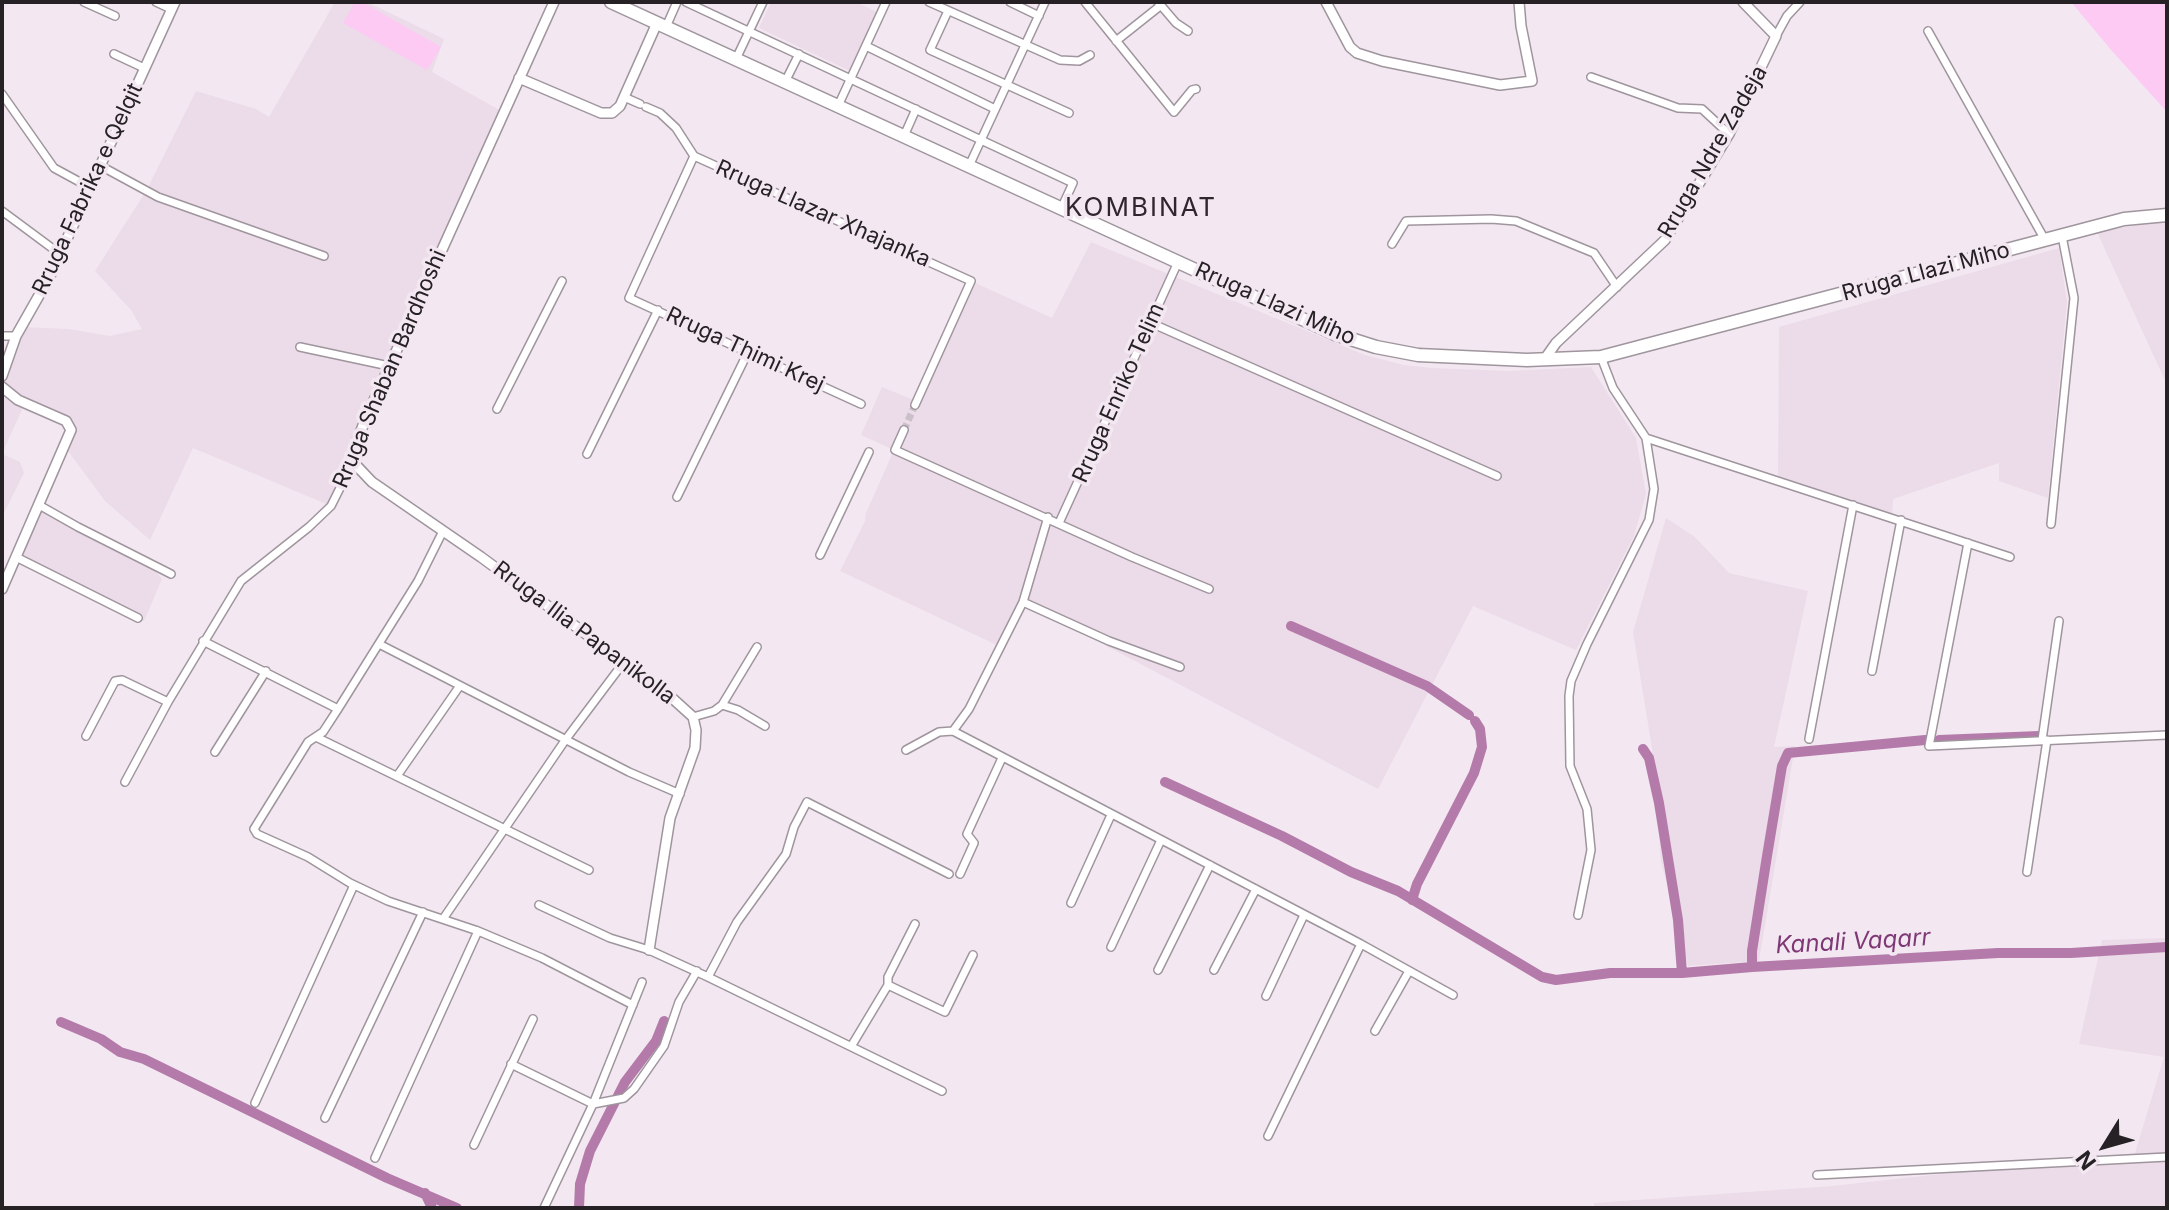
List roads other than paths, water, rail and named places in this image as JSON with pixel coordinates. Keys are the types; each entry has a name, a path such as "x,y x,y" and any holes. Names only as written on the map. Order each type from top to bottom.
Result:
{"main road":[{"name":"Rruga Llazi Miho","path":"611,2 1335,334 1376,347 1440,358 1544,360 1601,357 2135,216 2167,215"}],"street":[{"path":"84,2 115,16"},
{"path":"156,2 173,6"},
{"name":"Rruga Shaban Bardhoshi","path":"125,782 203,641 241,581 331,506 353,462 355,446 389,366 554,2"},
{"path":"519,78 606,114 616,111 677,2"},
{"path":"686,2 1073,183 1061,209"},
{"path":"736,59 763,2"},
{"path":"838,106 886,2"},
{"path":"929,2 1024,47 1067,62 1079,61 1090,55"},
{"path":"1010,2 1039,16"},
{"path":"969,166 1045,2"},
{"path":"1085,2 1174,112 1196,89"},
{"path":"1326,2 1350,47 1357,53 1500,85 1532,81 1519,2"},
{"path":"1743,2 1776,36"},
{"name":"Rruga Ndre Zadeja","path":"1544,360 1556,343 1617,287 1669,233 1729,134 1787,16 1800,2"},
{"path":"1116,41 1159,4 1188,31"},
{"name":"Rruga Fabrika e Qelqit","path":"2,376 16,336 30,315 60,254 173,6"},
{"path":"948,11 930,50 1069,113"},
{"path":"1928,31 2045,240"},
{"path":"866,46 995,109"},
{"path":"114,54 144,68"},
{"path":"785,82 799,54"},
{"path":"1591,77 1678,108 1702,109 1729,134"},
{"path":"2,94 54,168 89,187"},
{"name":"Rruga Llazar Xhajanka","path":"624,97 660,113 676,128 694,156 971,281 915,405"},
{"path":"904,136 916,109"},
{"name":"Rruga Thimi Krej","path":"694,156 629,298 861,404"},
{"path":"99,165 158,197 324,256"},
{"path":"2,211 60,254"},
{"path":"1392,244 1406,221 1516,221 1594,253 1617,287"},
{"path":"2051,524 2074,298 2062,236"},
{"name":"Rruga Enriko Telim","path":"1059,523 1178,262"},
{"path":"497,409 562,281"},
{"path":"587,454 658,310"},
{"path":"1151,323 1497,476"},
{"path":"2,336 16,336"},
{"path":"300,347 389,366"},
{"path":"677,497 748,352"},
{"path":"1578,915 1591,850 1587,809 1570,766 1571,681 1649,520 1654,489 1646,438 1613,388 1601,357"},
{"path":"2,387 18,400 66,421 71,434 2,589"},
{"path":"904,430 895,450 1209,589"},
{"path":"1646,438 2010,557"},
{"path":"820,555 869,452"},
{"name":"Rruga Ilia Papanikolla","path":"353,462 372,482 624,662 693,717 695,748 670,818 649,950"},
{"path":"39,505 171,574"},
{"path":"1809,739 1853,505"},
{"path":"953,731 981,690 1023,602 1048,517"},
{"path":"1872,671 1901,520"},
{"path":"443,531 418,581 338,709 323,732 308,742 254,829 257,834 308,857 388,901 478,931 542,958 633,1005"},
{"path":"1968,543 1929,746 2167,735"},
{"path":"16,557 138,618"},
{"path":"1023,602 1109,641 1180,667"},
{"path":"2027,872 2059,621"},
{"path":"203,641 338,709"},
{"path":"379,644 629,772 680,794"},
{"path":"693,717 714,711 722,705 757,647"},
{"path":"443,919 566,739 624,662"},
{"path":"215,752 266,671"},
{"path":"86,736 115,681 122,680 168,702"},
{"path":"397,776 459,687"},
{"path":"722,705 738,710 765,726"},
{"path":"906,750 939,732 953,731 1453,995"},
{"path":"316,737 589,870"},
{"path":"960,874 974,843 967,834 1002,758"},
{"path":"708,977 737,922 786,854 794,827 807,802 949,874"},
{"path":"1071,903 1111,815"},
{"path":"1111,947 1161,840"},
{"path":"1158,970 1210,865"},
{"path":"255,1103 354,885"},
{"path":"1214,970 1256,889"},
{"path":"539,905 610,938 649,950 697,971 942,1091"},
{"path":"325,1118 423,912"},
{"path":"1266,996 1304,915"},
{"path":"852,1045 888,985 888,977 915,924"},
{"path":"375,1158 478,931"},
{"path":"1268,1136 1361,944"},
{"path":"888,985 945,1012 973,955"},
{"path":"511,1064 597,1102 624,1098 660,1053 679,1002 697,971"},
{"path":"1375,1031 1409,971"},
{"path":"544,1208 597,1102 642,982"},
{"path":"474,1145 533,1019"},
{"path":"1817,1175 2167,1157"}],"waterway":[{"path":"1291,626 1427,686 1469,715"},
{"path":"1412,900 1417,884 1474,773 1482,747 1480,729 1475,721"},
{"path":"1939,740 2039,736"},
{"name":"Kanali Vaqarr","path":"1925,740 1788,753 1782,766 1752,967 2167,947"},
{"path":"1643,749 1649,758 1659,803 1678,920 1682,973"},
{"path":"1165,782 1351,872 1398,891 1542,977 1556,980 1610,973 1682,973 1752,967"},
{"path":"579,1208 580,1184 590,1151 625,1082 656,1041 664,1021"},
{"path":"61,1022 101,1039 120,1052 144,1059 387,1178 457,1208"},
{"path":"425,1193 432,1208"}],"tunnel":[{"path":"904,430 915,405"}],"district":[{"name":"KOMBINAT","path":"1141,208"}]}
